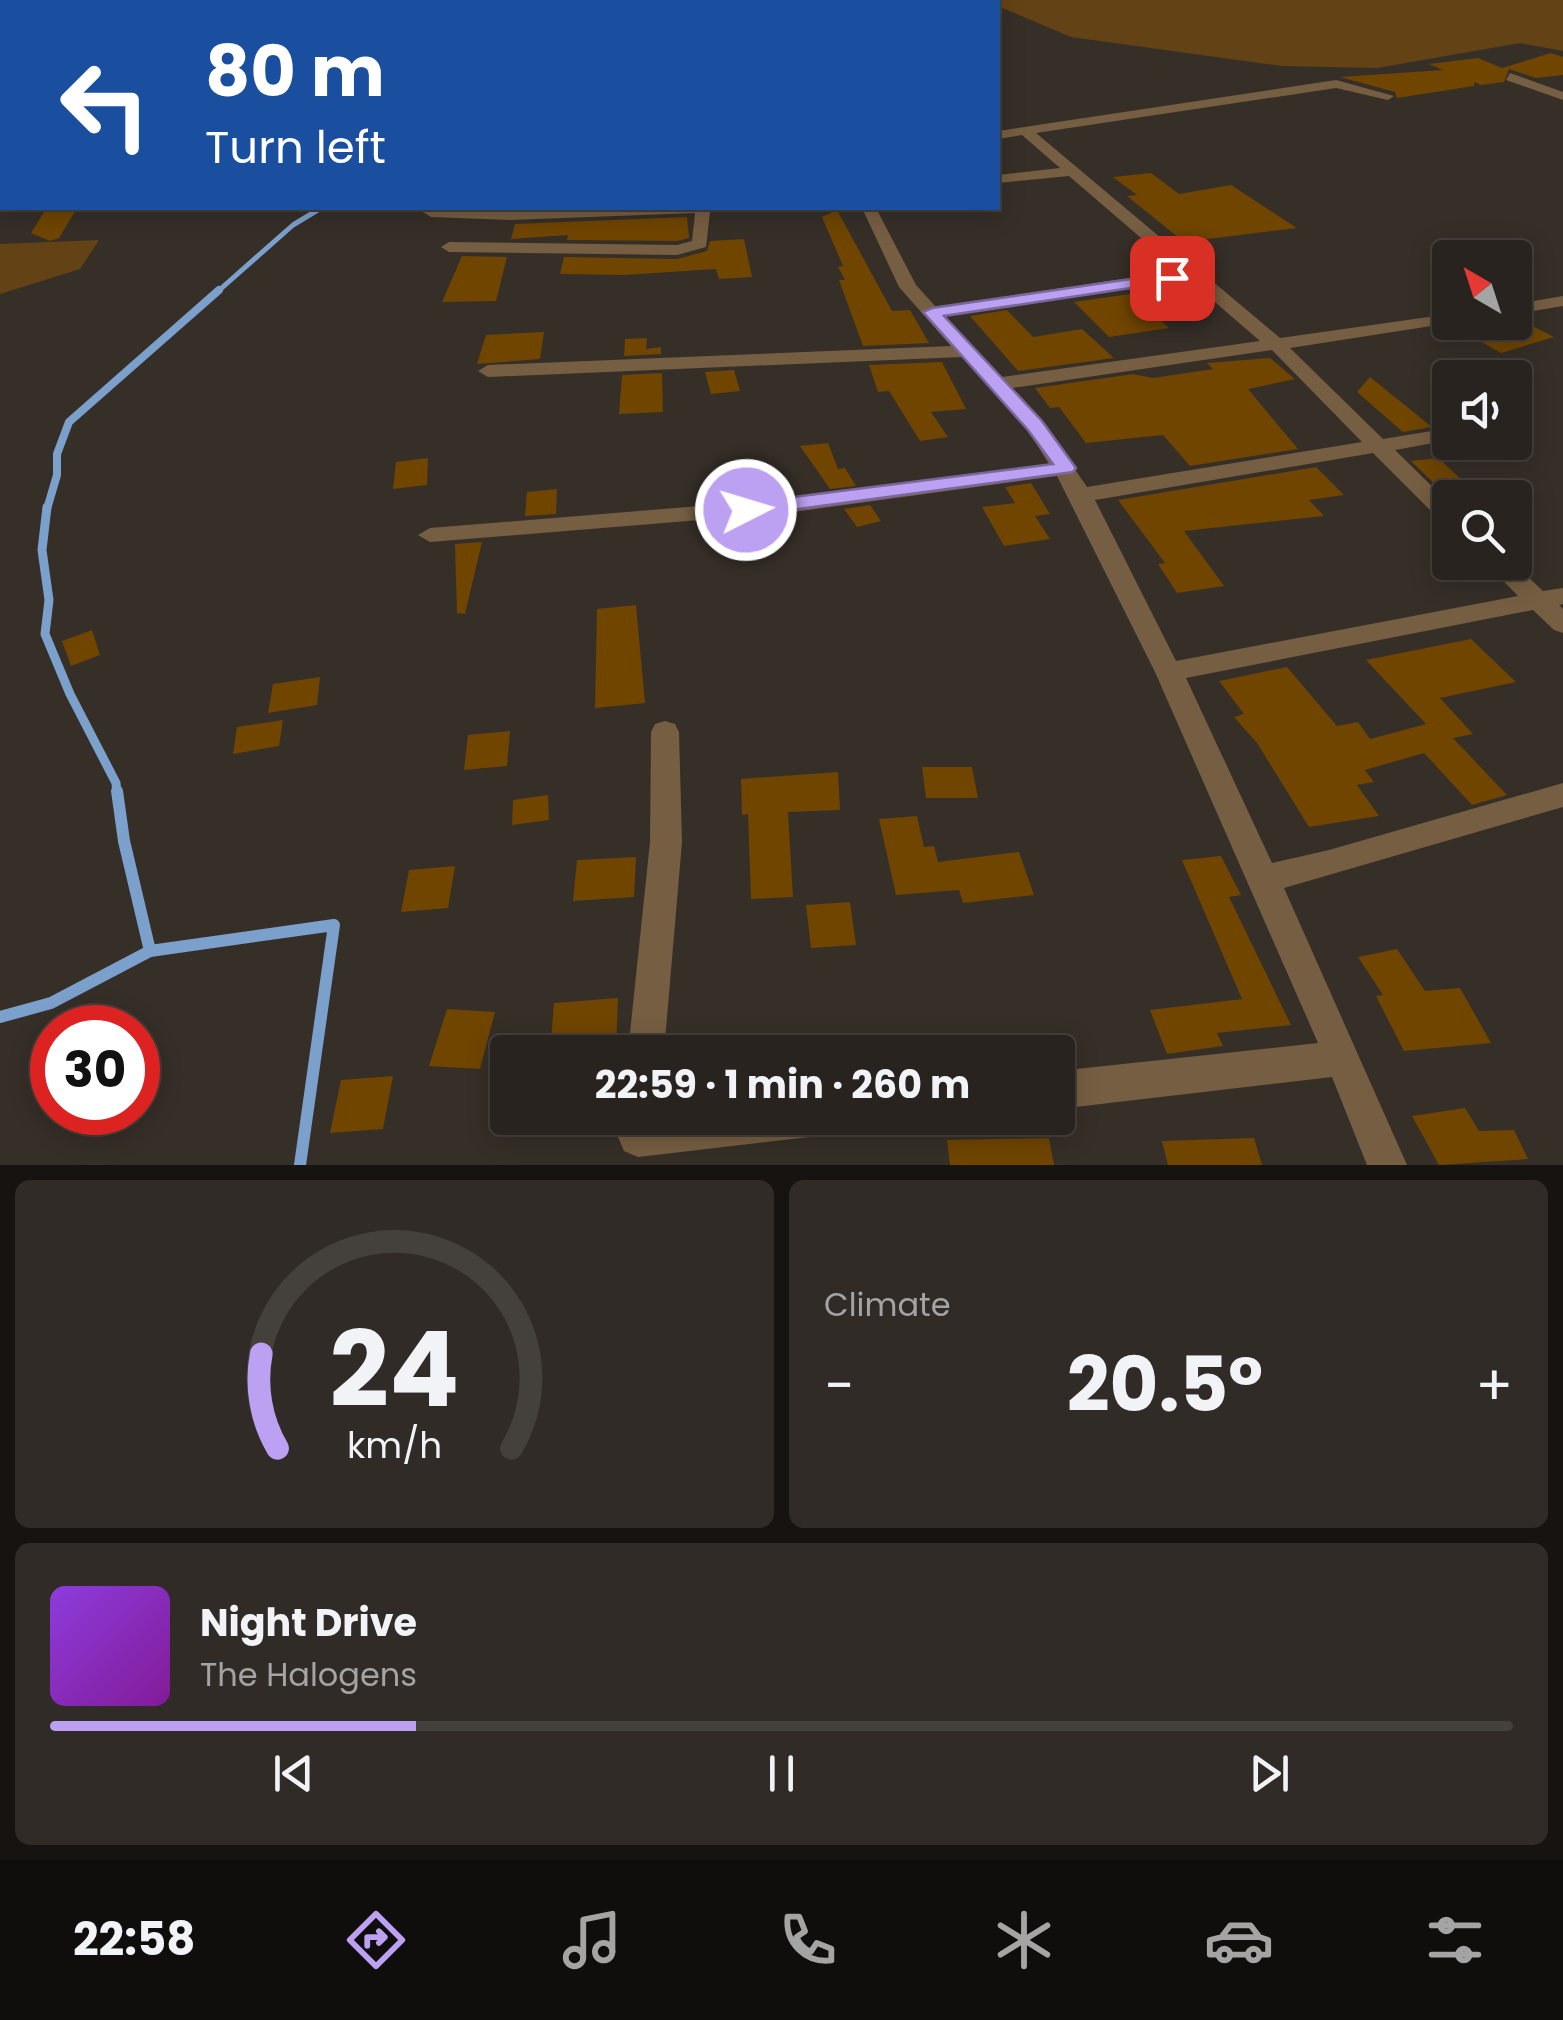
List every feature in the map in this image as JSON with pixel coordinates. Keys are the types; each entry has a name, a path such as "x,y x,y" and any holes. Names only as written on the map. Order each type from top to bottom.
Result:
{"street":[{"path":"1510,77 1563,96"},
{"path":"1000,136 1336,84 1388,96"},
{"path":"1028,133 1278,346 1432,500"},
{"path":"1000,179 1073,172"},
{"path":"431,212 510,215 649,210"},
{"path":"448,247 677,250 700,244 705,210"},
{"path":"869,210 908,287 1035,426 1081,495 1126,593 1169,672 1387,1165"},
{"path":"932,312 1172,278 1188,269"},
{"path":"1532,307 1563,302"},
{"path":"997,384 1432,322"},
{"path":"488,372 850,353 968,351"},
{"path":"1081,495 1432,437"},
{"path":"430,535 786,506 1066,468"},
{"path":"1524,580 1550,598 1563,624"},
{"path":"1169,672 1550,598"},
{"path":"648,1035 666,842 665,732"},
{"path":"1262,879 1329,864 1563,796"},
{"path":"1075,1088 1342,1058"}],"shaded area":[{"path":"1000,0 1563,0 1563,51 1520,43 1377,68 1282,66 1071,37 1000,7"},
{"path":"99,240 80,269 0,294 0,244"}],"building":[{"path":"1551,53 1563,57 1563,75 1536,78 1509,69 1504,82 1474,82 1474,86 1397,98 1395,92 1340,77 1443,70 1429,64 1478,58 1502,68"},
{"path":"1151,173 1179,194 1231,185 1297,228 1184,242 1127,196 1137,195 1113,177"},
{"path":"45,210 76,210 59,238 50,241 31,233"},
{"path":"837,210 892,311 910,310 929,343 863,346 839,280 845,280 838,267 843,266 822,217"},
{"path":"687,217 689,238 677,241 567,240 568,235 511,239 515,224"},
{"path":"744,239 752,277 719,279 716,269 624,275 560,274 564,257 677,259 707,251 710,241"},
{"path":"462,256 507,257 496,301 442,302"},
{"path":"1130,294 1169,328 1109,337 1074,302"},
{"path":"1007,310 1033,337 1082,329 1114,358 1018,371 970,316"},
{"path":"1532,326 1554,337 1501,353 1478,340 1532,340"},
{"path":"544,332 540,359 477,364 486,335"},
{"path":"647,338 646,349 661,347 661,354 624,356 625,339"},
{"path":"1270,358 1295,379 1248,389 1298,449 1190,466 1163,435 1086,443 1059,407 1050,408 1035,388 1133,374 1153,378 1213,369 1207,363"},
{"path":"942,362 966,409 931,412 948,437 920,441 889,391 878,392 869,365"},
{"path":"734,370 740,391 711,394 705,372"},
{"path":"662,373 663,412 619,414 622,375"},
{"path":"1370,377 1432,427 1403,432 1357,392"},
{"path":"828,443 838,469 845,468 856,486 830,489 800,446"},
{"path":"428,458 427,485 393,489 396,462"},
{"path":"1440,460 1462,480 1432,481 1411,461"},
{"path":"1316,467 1344,495 1309,500 1324,516 1184,531 1224,586 1177,593 1158,564 1165,563 1118,500"},
{"path":"1031,483 1050,514 1035,516 1050,539 1004,546 982,507 1015,503 1005,487"},
{"path":"557,489 556,514 525,516 527,492"},
{"path":"870,505 881,521 857,527 844,509"},
{"path":"482,542 465,614 457,613 455,544"},
{"path":"636,605 645,703 595,708 597,609"},
{"path":"92,630 100,655 71,666 62,641"},
{"path":"1471,639 1516,682 1440,698 1473,734 1453,738 1507,795 1472,805 1424,753 1365,770 1374,782 1357,785 1379,816 1309,827 1257,743 1234,717 1244,714 1219,681 1287,667 1337,726 1358,722 1370,739 1426,724 1366,660"},
{"path":"320,677 317,705 268,713 273,684"},
{"path":"283,720 279,746 233,754 237,727"},
{"path":"510,731 507,766 464,770 468,735"},
{"path":"922,767 972,767 978,798 926,798"},
{"path":"838,772 840,810 788,812 793,897 751,899 748,814 742,815 741,779"},
{"path":"548,795 549,820 512,825 513,800"},
{"path":"917,816 924,847 934,846 938,862 1019,852 1034,895 963,903 959,890 896,895 879,819"},
{"path":"1221,856 1241,895 1229,897 1291,1025 1217,1033 1223,1046 1167,1054 1150,1010 1242,999 1182,860"},
{"path":"636,857 634,897 573,901 577,860"},
{"path":"455,866 448,908 401,912 409,870"},
{"path":"850,902 856,945 811,948 806,905"},
{"path":"1397,949 1425,991 1460,988 1491,1043 1404,1051 1376,996 1383,995 1358,957"},
{"path":"618,998 617,1035 551,1035 554,1003"},
{"path":"447,1009 495,1012 480,1069 429,1066"},
{"path":"393,1076 383,1129 330,1133 341,1080"},
{"path":"1465,1108 1479,1131 1514,1130 1528,1159 1439,1165 1412,1116"},
{"path":"1049,1138 1054,1165 950,1165 947,1140"},
{"path":"1254,1138 1262,1165 1168,1165 1162,1141"}],"waterway":[{"path":"216,293 293,225 318,210"},
{"path":"47,509 57,475 57,454 69,422 219,290"},
{"path":"47,507 42,550 49,600 45,634 70,694 116,783 117,794"},
{"path":"117,791 124,841 150,951"},
{"path":"150,951 334,925 300,1165"},
{"path":"0,1017 51,1003 150,951"}],"route":[{"path":"746,510 1066,468 1035,426 932,312 1172,278"}]}
